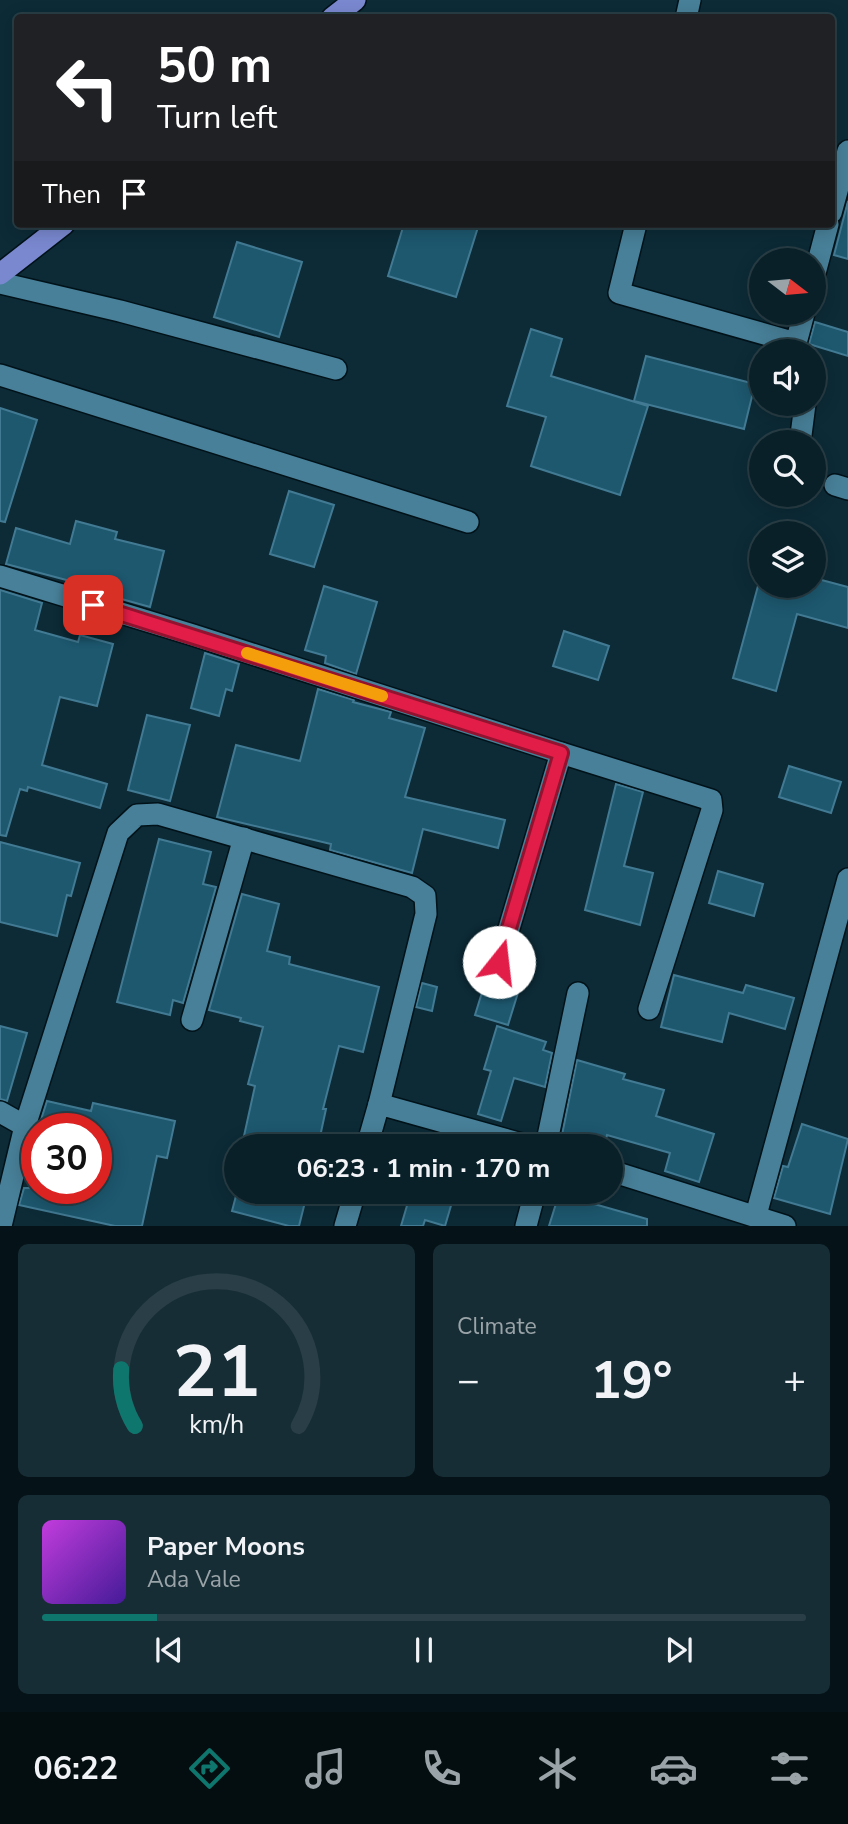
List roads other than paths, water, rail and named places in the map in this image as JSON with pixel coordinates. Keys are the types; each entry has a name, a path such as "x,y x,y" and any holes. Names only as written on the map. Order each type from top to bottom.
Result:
{"main road":[{"path":"337,14 355,0"},
{"path":"0,274 59,228"}],"street":[{"path":"835,198 848,151"},
{"path":"630,228 619,293 768,339"},
{"path":"822,248 827,228"},
{"path":"0,283 120,311 337,369"},
{"path":"0,375 468,522"},
{"path":"0,576 707,797 711,800 712,810 649,1009"},
{"path":"499,962 561,753"},
{"path":"30,1113 118,833 137,815 158,814 412,887 425,896 426,914 370,1134"},
{"path":"192,1020 244,838"},
{"path":"756,1215 848,879"},
{"path":"549,1134 578,993"},
{"path":"379,1104 486,1134"},
{"path":"0,1112 21,1123"},
{"path":"1,1226 21,1146"},
{"path":"623,1175 785,1226"},
{"path":"345,1226 351,1204"},
{"path":"526,1226 532,1204"}]}
